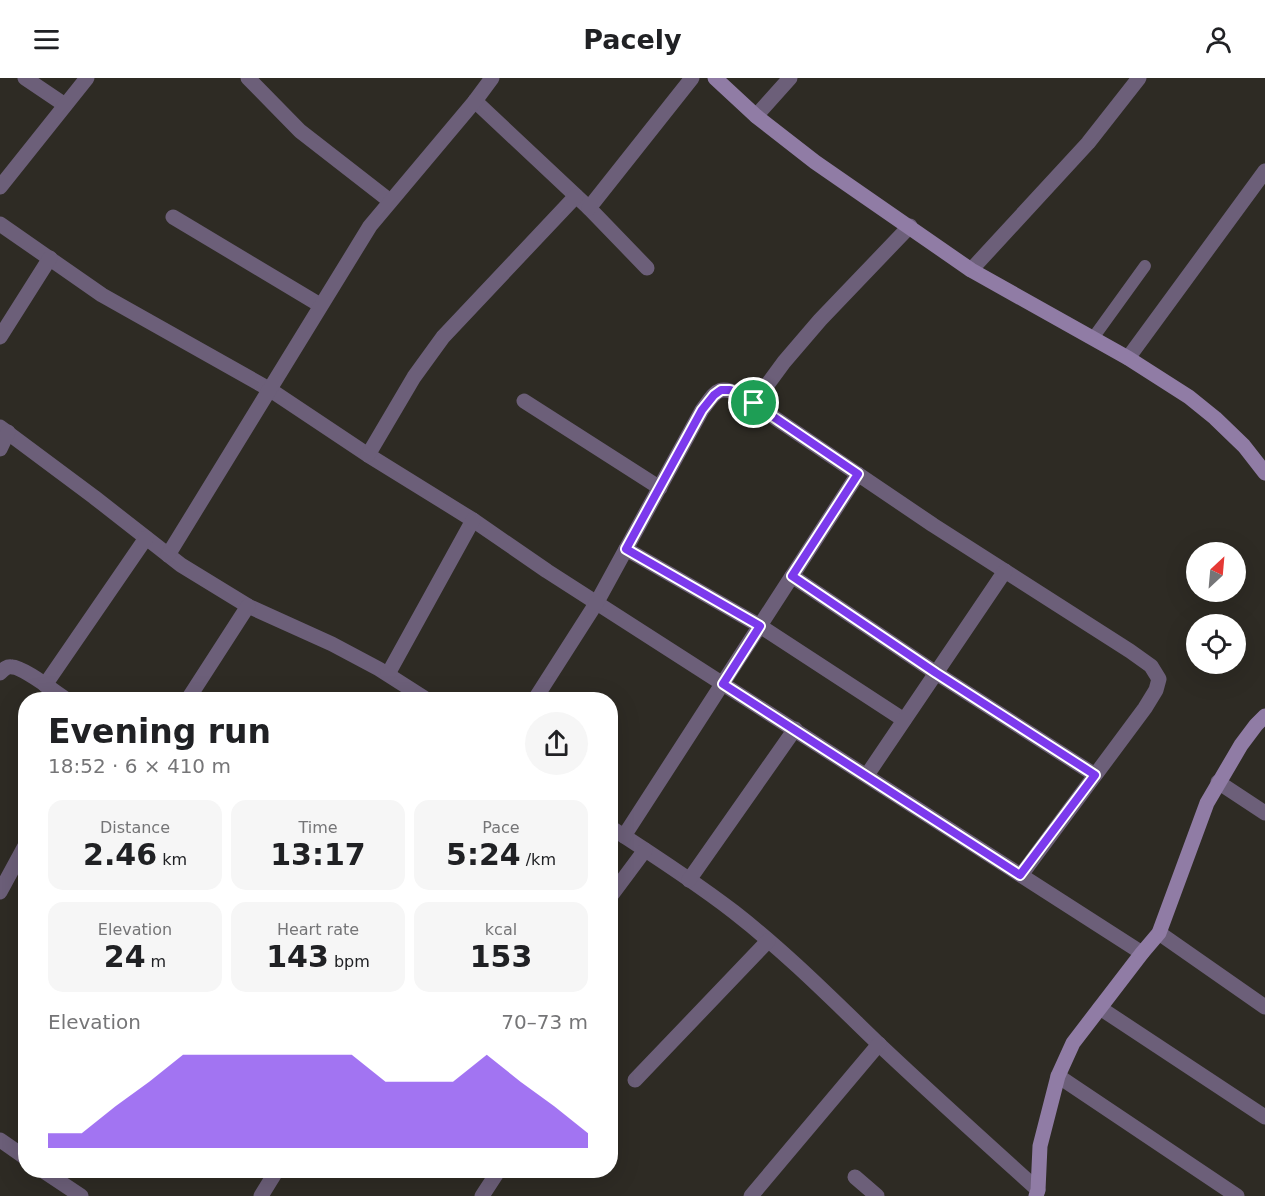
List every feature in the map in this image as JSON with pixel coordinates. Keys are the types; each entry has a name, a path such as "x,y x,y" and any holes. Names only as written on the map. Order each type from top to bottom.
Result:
{"street":[{"path":"25,78 65,105"},
{"path":"0,187 87,78"},
{"path":"248,78 300,131 390,201"},
{"path":"168,555 370,226 492,78"},
{"path":"589,208 692,78"},
{"path":"715,78 756,116 815,162 970,270 1128,358 1189,397 1244,446 1265,473"},
{"path":"756,116 790,78"},
{"path":"970,270 1088,143 1139,78"},
{"path":"475,101 589,208 647,268"},
{"path":"1128,358 1265,171"},
{"path":"368,455 414,377 443,337 576,196"},
{"path":"173,217 320,305"},
{"path":"0,224 102,295 269,389 547,571 1142,952"},
{"path":"754,403 783,362 820,320 910,226"},
{"path":"0,337 50,258"},
{"path":"539,692 597,602 702,410 714,395 721,390 730,390 754,403 933,525 1130,651 1150,666 1159,679 1156,690 1145,708 1020,875"},
{"path":"524,400 660,488"},
{"path":"0,449 4,430 181,565 248,606 332,644 388,674 415,692"},
{"path":"624,836 858,474"},
{"path":"388,674 472,520"},
{"path":"45,685 146,538"},
{"path":"626,549 760,626 904,720"},
{"path":"867,775 1005,571"},
{"path":"792,576 936,673 1095,775"},
{"path":"193,692 248,606"},
{"path":"0,673 10,666 20,669 56,692"},
{"path":"1037,1193 1040,1146 1058,1076 1073,1043 1159,933 1207,803 1241,745 1265,716"},
{"path":"689,880 795,729"},
{"path":"1218,782 1265,813"},
{"path":"618,832 735,913 768,941 1037,1193"},
{"path":"618,886 645,850"},
{"path":"0,892 18,859"},
{"path":"1159,933 1265,1007"},
{"path":"635,1080 768,941"},
{"path":"1100,1008 1265,1117"},
{"path":"751,1196 879,1044"},
{"path":"1058,1076 1237,1196"},
{"path":"0,1140 18,1152"},
{"path":"855,1177 877,1196"},
{"path":"54,1178 81,1196"},
{"path":"261,1196 272,1178"},
{"path":"482,1196 494,1178"}],"lane":[{"path":"1093,338 1146,266"}],"route":[{"path":"721,390 730,390 754,403 858,474 792,576 936,673 1095,775 1020,875 723,684 760,626 626,549 702,410 714,395 721,390"}]}
